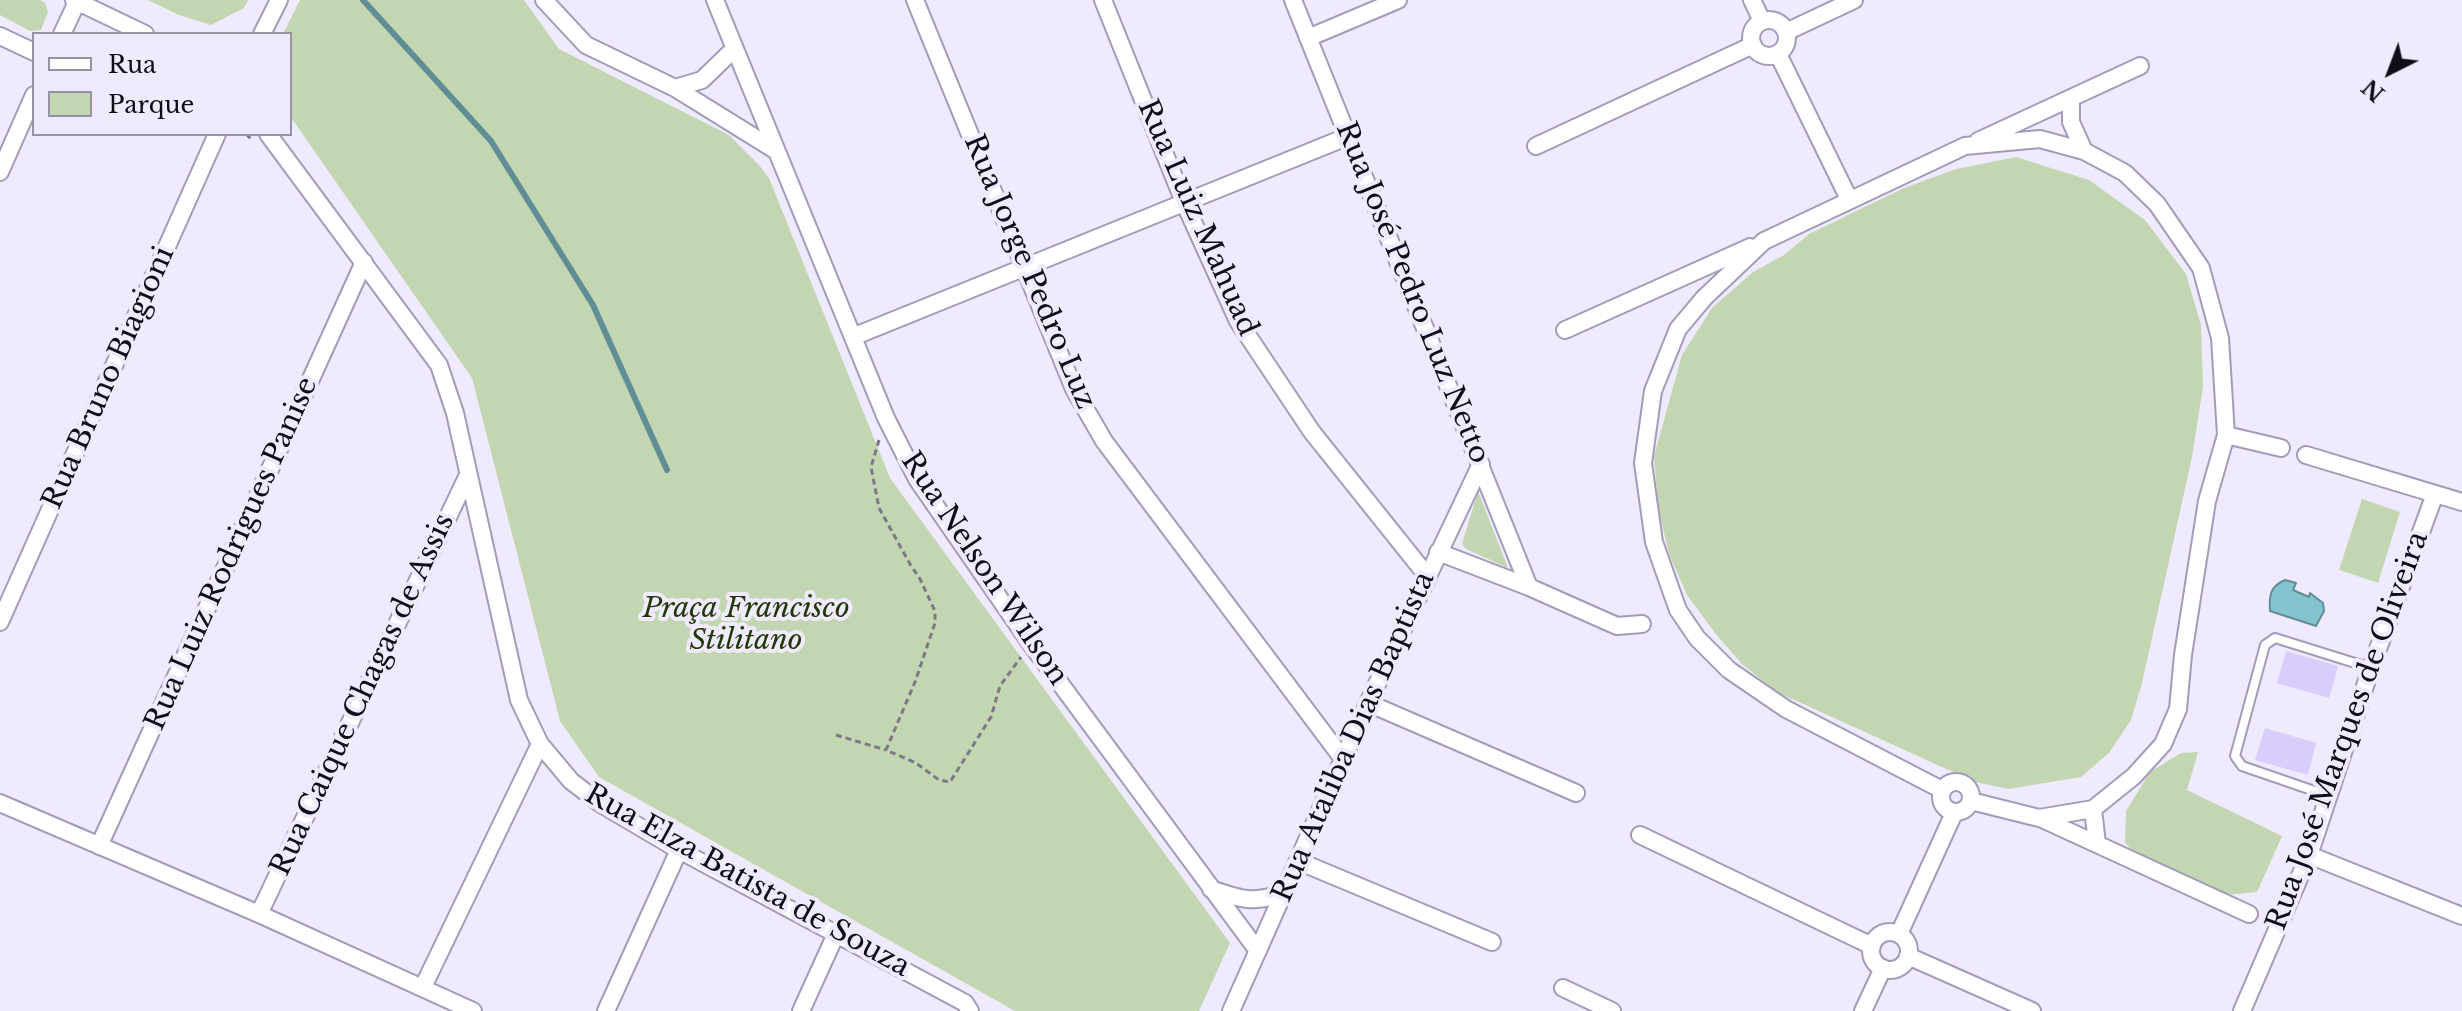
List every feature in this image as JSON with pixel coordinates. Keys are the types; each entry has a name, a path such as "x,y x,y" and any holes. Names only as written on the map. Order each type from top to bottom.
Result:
{"street":[{"path":"263,32 279,0"},
{"path":"544,0 586,45 675,88 775,150"},
{"name":"Rua Nelson Wilson","path":"715,0 886,418 917,479 1031,644 1258,951"},
{"name":"Rua Jorge Pedro Luz","path":"915,0 1074,389 1104,441 1343,759"},
{"name":"Rua Luiz Mahuad","path":"1103,0 1184,202 1238,321 1312,432 1428,577"},
{"name":"Rua José Pedro Luz Netto","path":"1293,0 1529,587"},
{"path":"1308,38 1398,0"},
{"path":"1752,0 1762,21"},
{"path":"1786,32 1854,0"},
{"path":"63,32 75,1 141,32"},
{"path":"1774,20 1786,32 1785,47 1778,54 1761,54 1753,45 1752,34 1762,21 1774,20"},
{"path":"0,36 32,51"},
{"path":"1536,146 1753,45"},
{"path":"675,88 702,80 734,49"},
{"path":"1778,54 1849,199"},
{"path":"1565,330 2140,66"},
{"path":"2071,99 2071,122 2084,151"},
{"path":"0,172 32,100"},
{"name":"Rua Bruno Biagioni","path":"0,622 216,136"},
{"name":"Rua Elza Batista de Souza","path":"270,136 439,365 455,413 519,700 540,744 571,781 591,796 679,850 965,1003 970,1011"},
{"path":"855,336 1349,136"},
{"path":"1965,146 2040,139 2084,151 2125,173 2157,204 2201,268 2220,338 2226,435 2207,501 2183,655 2178,709 2163,744 2134,776 2093,809 2039,818"},
{"path":"1764,241 1704,298 1678,329 1653,391 1643,463 1654,542 1678,610 1697,638 1729,670 1786,709 1942,790"},
{"name":"Rua Luiz Rodrigues Panise","path":"99,846 364,262"},
{"path":"2226,435 2281,448"},
{"path":"2306,455 2462,502"},
{"name":"Rua Ataliba Dias Baptista","path":"1231,1011 1368,703 1481,464"},
{"name":"Rua Caique Chagas de Assis","path":"259,914 468,475"},
{"name":"Rua José Marques de Oliveira","path":"2242,1011 2309,855 2371,668 2435,494"},
{"path":"1438,552 1529,587 1617,626 1642,624"},
{"path":"1368,703 1576,793"},
{"path":"423,987 540,744"},
{"path":"1899,934 1954,813 1965,809 1971,801 1971,793 1964,784 1952,782 1942,790 1941,801 1954,813"},
{"path":"1971,801 2039,818 2249,914"},
{"path":"0,803 259,914 473,1011"},
{"path":"2093,809 2097,844"},
{"path":"1640,835 1872,946"},
{"path":"606,1011 679,850"},
{"path":"2309,855 2462,916"},
{"path":"1298,861 1492,942"},
{"path":"1210,888 1241,899 1262,901 1283,893"},
{"path":"801,1011 836,934"},
{"path":"1881,934 1899,934 1907,942 1908,956 1900,967 1892,970 1883,968 1874,960 1872,946 1881,934"},
{"path":"1908,956 2032,1011"},
{"path":"1863,1011 1883,968"},
{"path":"1563,988 1612,1011"}],"lane":[{"path":"2329,796 2237,762 2235,756 2265,645 2275,638 2371,668"}],"path":[{"path":"886,418 871,467 879,508 935,611 935,623 915,682 886,750"},
{"path":"836,735 886,750 916,763 939,780 950,782 991,717 1000,686 1031,644"}],"green space":[{"path":"0,0 40,0 45,3 48,12 41,30 30,31 0,15"},
{"path":"148,0 248,0 244,8 211,25 179,15"},
{"name":"Praça Francisco Stilitano","path":"300,0 524,0 559,49 729,135 759,165 769,178 890,478 1230,943 1199,1011 1015,1011 599,777 560,721 472,378 292,119 292,32 284,32"},
{"path":"2016,157 2089,180 2145,220 2186,274 2201,325 2203,387 2192,457 2131,720 2109,753 2081,777 2008,789 1975,782 1777,692 1742,664 1687,595 1669,554 1658,507 1654,456 1682,355 1712,308 1753,272 1784,255 1809,234 1904,188 1956,169"},
{"path":"1478,491 1508,568 1466,549 1462,544"},
{"path":"2362,499 2400,512 2378,583 2339,570"},
{"path":"2198,752 2187,790 2282,836 2257,892 2226,895 2191,885 2144,866 2125,842 2126,811 2150,772 2181,753"}],"water":[{"path":"2285,580 2296,583 2293,590 2309,597 2310,593 2323,603 2324,611 2316,626 2270,611 2272,592 2276,585"}],"building":[{"path":"2286,651 2338,666 2329,698 2277,683"},
{"path":"2265,728 2316,743 2308,775 2255,760"}],"waterway":[{"path":"363,0 491,141 593,305 667,470"}]}
